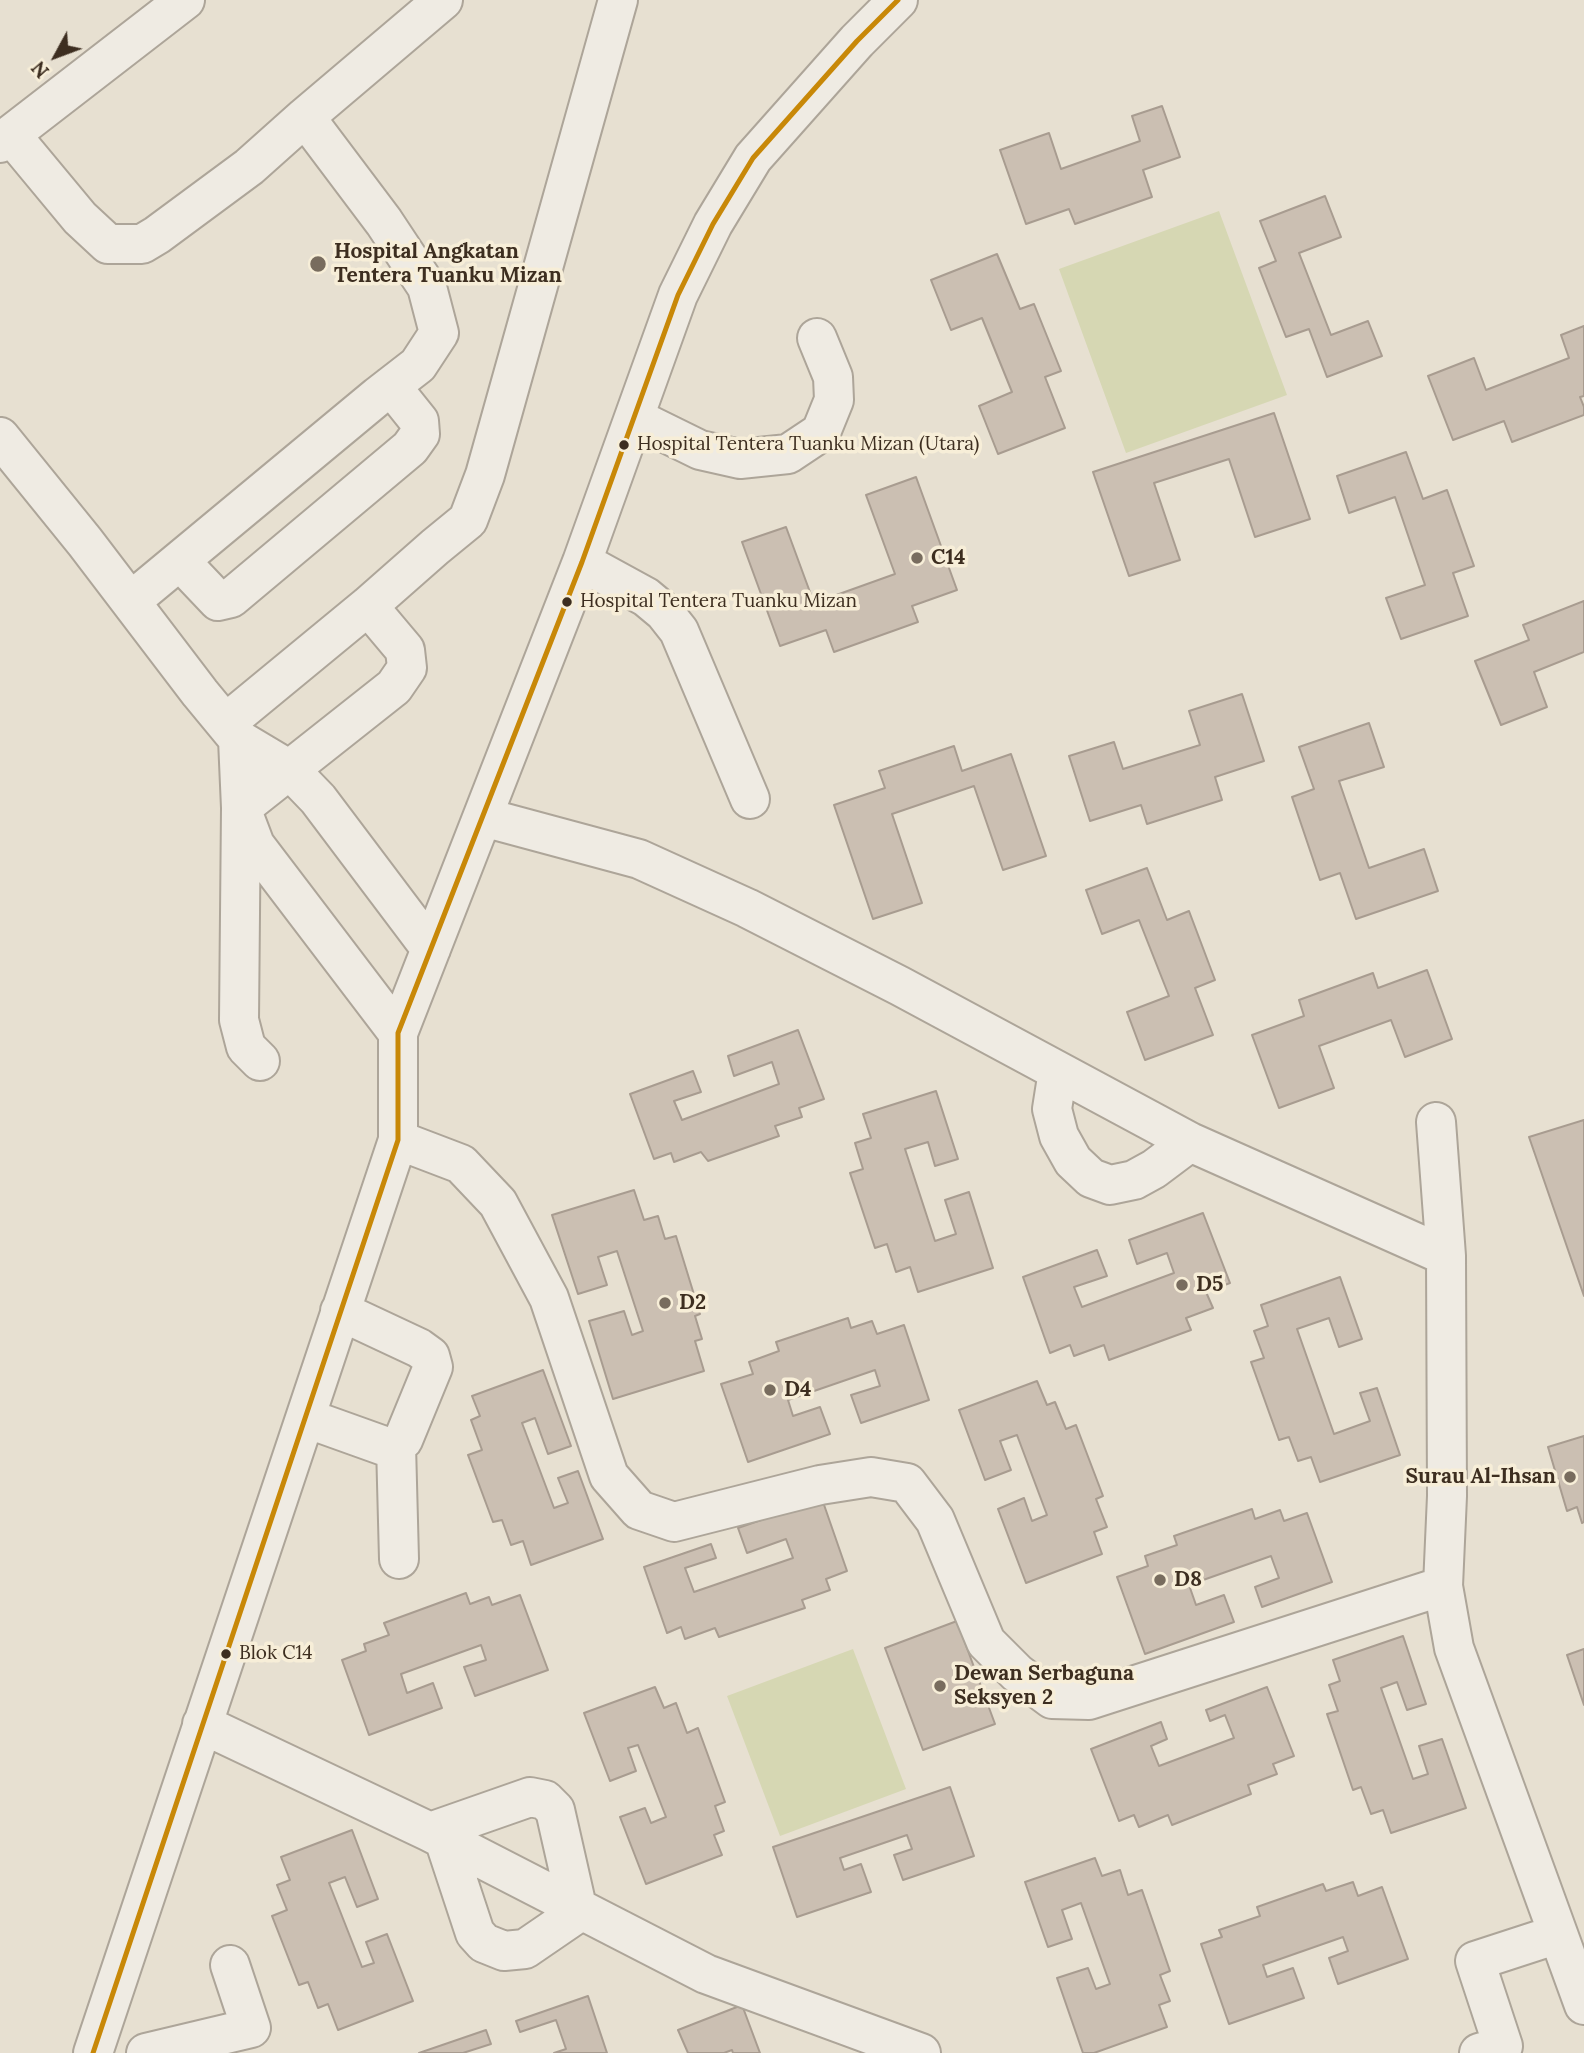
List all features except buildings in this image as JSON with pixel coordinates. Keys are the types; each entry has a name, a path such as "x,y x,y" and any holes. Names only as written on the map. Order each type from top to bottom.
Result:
{"street":[{"path":"185,0 5,139 108,244 142,244 157,235 249,167 443,0"},
{"path":"232,731 368,606 468,520 485,475 618,0"},
{"path":"93,2053 398,1140 398,1033 582,562 678,295 713,224 753,158 857,41 898,0"},
{"path":"131,601 418,365 439,333 427,287 384,222 305,117"},
{"path":"635,418 701,450 740,459 788,454 821,432 834,400 833,377 817,338"},
{"path":"180,561 218,601 231,598 410,448 421,434 419,421 391,386"},
{"path":"0,437 131,601 200,693 232,731 290,770 318,799 431,949"},
{"path":"582,562 646,597 664,612 679,631 750,799"},
{"path":"241,808 394,687 407,668 405,650 368,606"},
{"path":"232,731 241,808 239,1020 246,1047 260,1061"},
{"path":"241,808 255,845 398,1033"},
{"path":"483,817 639,859 747,908 900,986 1190,1142 1446,1256"},
{"path":"1058,1071 1052,1109 1059,1136 1073,1161 1091,1178 1110,1185 1135,1180 1190,1142"},
{"path":"1436,1122 1446,1256 1447,1496 1443,1586 1454,1648 1584,2005"},
{"path":"398,1140 461,1164 498,1203 549,1298 609,1476 639,1510 674,1522 820,1485 871,1477 906,1483 935,1520 986,1642 1017,1673 1052,1699 1089,1700 1443,1586"},
{"path":"306,1418 387,1447 397,1445 404,1440 433,1367 430,1356 419,1348 340,1311"},
{"path":"397,1445 399,1559"},
{"path":"202,1724 437,1835 706,1975 921,2053"},
{"path":"437,1835 530,1797 545,1800 555,1810 579,1909"},
{"path":"437,1835 475,1933 484,1943 504,1951 525,1949 579,1909"},
{"path":"1479,2053 1503,2046 1475,1961 1558,1934"},
{"path":"146,2053 251,2028 230,1965"}],"green space":[{"path":"1219,211 1287,395 1126,453 1059,269"},
{"path":"853,1649 906,1789 780,1836 727,1696"}],"transit line":[{"path":"93,2053 398,1140 398,1033 582,562 678,295 713,224 753,158 857,41 898,0"}],"place":[{"name":"Hospital Angkatan Tentera Tuanku Mizan","path":"318,264"},
{"name":"Hospital Tentera Tuanku Mizan (Utara)","path":"624,445"},
{"name":"C14","path":"917,558"},
{"name":"Hospital Tentera Tuanku Mizan","path":"567,602"},
{"name":"D5","path":"1182,1285"},
{"name":"D2","path":"665,1303"},
{"name":"D4","path":"770,1390"},
{"name":"Surau Al-Ihsan","path":"1570,1477"},
{"name":"D8","path":"1160,1580"},
{"name":"Blok C14","path":"226,1654"},
{"name":"Dewan Serbaguna Seksyen 2","path":"940,1686"}]}
